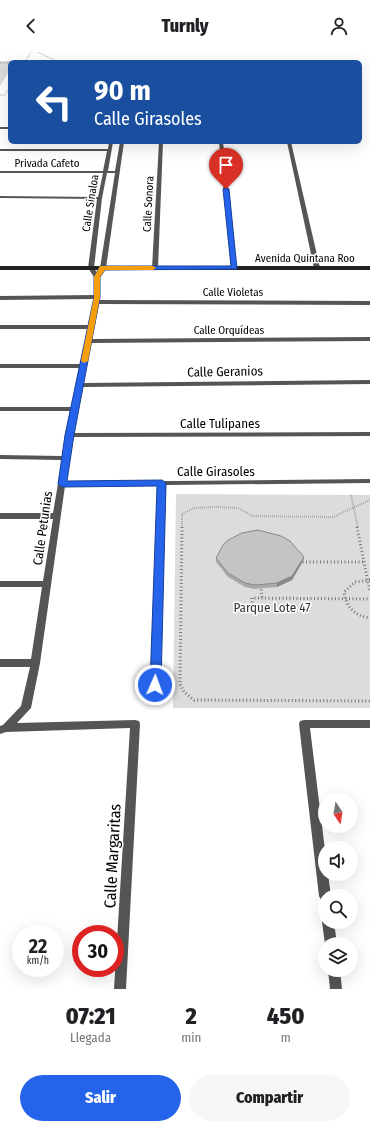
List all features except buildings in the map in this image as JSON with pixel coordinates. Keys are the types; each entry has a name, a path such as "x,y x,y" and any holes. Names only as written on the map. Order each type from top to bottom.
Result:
{"main road":[{"name":"Avenida Quintana Roo","path":"0,268 370,268"}],"street":[{"name":"Calle Sinaloa","path":"91,268 100,198 110,144"},
{"name":"Calle Sinaloa","path":"103,268 122,144"},
{"name":"Calle Sonora","path":"155,268 161,144"},
{"path":"221,144 234,268"},
{"path":"289,144 317,268"},
{"path":"0,150 109,150"},
{"name":"Privada Cafeto","path":"0,172 118,172"},
{"path":"0,197 100,198"},
{"path":"91,268 97,277 103,268"},
{"name":"Calle Petunias","path":"3,729 26,708 35,663 66,458 96,299 97,277"},
{"name":"Calle Violetas","path":"0,298 370,303"},
{"path":"0,327 91,326"},
{"name":"Calle Orquídeas","path":"88,341 370,339"},
{"path":"0,366 83,366"},
{"name":"Calle Geranios","path":"79,385 370,382"},
{"path":"0,409 75,409"},
{"name":"Calle Tulipanes","path":"70,435 370,434"},
{"path":"0,457 66,458"},
{"name":"Calle Girasoles","path":"62,484 370,482"},
{"path":"155,685 162,483"},
{"path":"0,516 57,516"},
{"path":"0,584 47,584"},
{"path":"0,663 35,663"},
{"name":"Calle Petunias","path":"3,729 135,724"},
{"name":"Calle Margaritas","path":"120,989 135,724"},
{"path":"324,889 304,724 370,724"},
{"path":"335,977 336,989"}],"path":[{"path":"38,52 54,60"},
{"path":"0,95 5,95 8,90"},
{"path":"351,494 364,562 369,580 370,592"},
{"path":"370,500 333,517 253,516 238,508 188,509 182,514 180,684 184,692 194,700 370,700"},
{"path":"298,562 364,562"},
{"path":"369,580 362,580 350,584 344,592 345,602 353,612 370,618"},
{"path":"261,584 262,598"},
{"path":"252,606 252,598 370,599"}],"green space":[{"path":"0,61 8,61 8,73 0,86"},
{"name":"Parque Lote 47","path":"176,494 370,495 370,708 173,708"}],"slow traffic":[{"path":"84,361 97,297 97,277 103,268 153,268"}],"route":[{"path":"155,685 162,483 62,484 97,297 97,277 103,268 234,268 226,189"}]}
